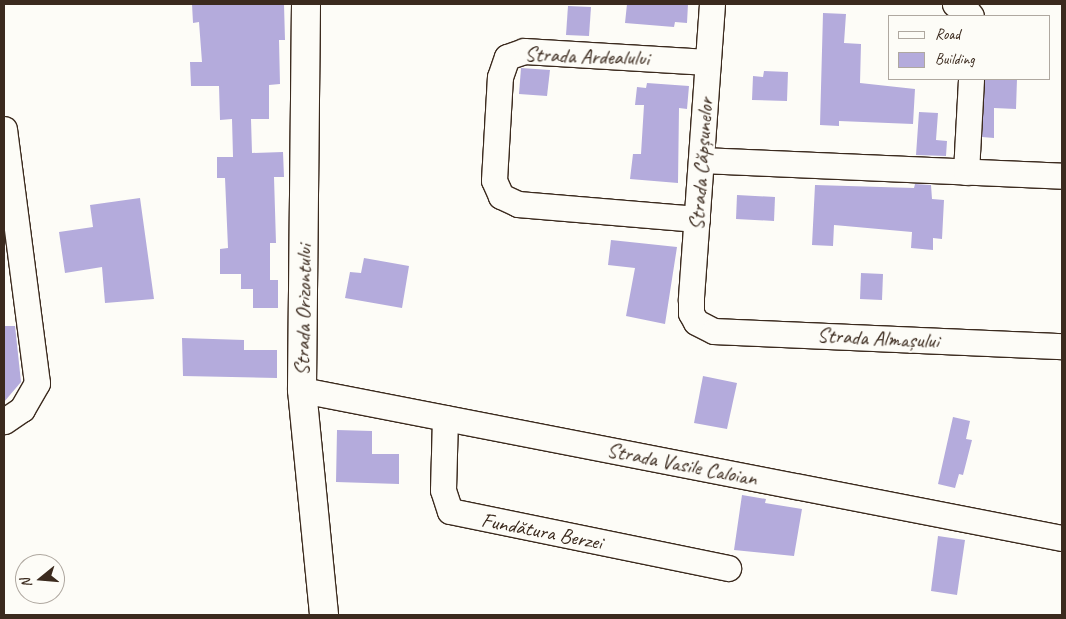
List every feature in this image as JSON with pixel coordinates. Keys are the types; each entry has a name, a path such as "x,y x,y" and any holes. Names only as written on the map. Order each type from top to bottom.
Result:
{"street":[{"name":"Strada Orizontului","path":"306,4 302,390 324,615"},
{"name":"Strada Căpșunelor","path":"696,322 691,313 712,4"},
{"path":"955,4 964,7 970,15"},
{"name":"Strada Ardealului","path":"697,219 518,204 501,196 494,180 500,77 507,57 524,51 708,62"},
{"path":"966,172 971,80"},
{"path":"4,129 37,383 22,409 4,421"},
{"path":"702,160 1062,176"},
{"name":"Strada Almașului","path":"696,322 714,331 1062,346"},
{"name":"Strada Vasile Caloian","path":"302,390 1062,538"},
{"name":"Fundătura Berzei","path":"446,418 443,490 450,511 728,568"}],"building":[{"path":"192,4 284,4 285,40 279,40 280,84 269,85 269,119 251,119 252,153 283,152 284,177 274,177 276,243 270,243 270,280 278,280 278,308 253,308 253,289 241,289 241,274 220,274 220,249 228,248 225,178 217,178 217,157 233,157 232,119 220,120 219,86 191,86 190,62 202,62 199,22 193,23"},
{"path":"627,4 688,4 687,23 675,22 674,27 625,23"},
{"path":"568,6 591,7 589,36 566,35"},
{"path":"823,13 846,14 844,43 861,44 860,83 915,89 913,124 839,121 839,126 820,125"},
{"path":"521,68 550,70 547,96 519,94"},
{"path":"764,71 788,72 787,101 752,100 753,76 763,77"},
{"path":"985,80 1017,80 1016,109 994,108 994,138 982,137"},
{"path":"647,83 689,86 687,109 679,108 678,183 630,179 633,154 641,154 644,105 635,105 637,87 646,88"},
{"path":"919,112 938,113 936,140 947,141 946,156 916,155"},
{"path":"915,184 931,185 932,199 944,200 942,239 933,238 933,250 911,248 912,232 834,225 833,246 812,245 815,185 914,188"},
{"path":"737,195 775,197 774,221 736,219"},
{"path":"140,198 154,299 105,303 102,267 65,273 59,232 93,227 90,205"},
{"path":"611,240 677,247 665,324 626,316 635,268 608,265"},
{"path":"364,258 409,266 402,308 345,298 350,272 361,273"},
{"path":"861,273 883,274 882,300 860,299"},
{"path":"4,326 15,326 21,382 4,402"},
{"path":"182,338 244,340 244,350 277,350 277,378 183,376"},
{"path":"703,376 737,383 727,429 694,423"},
{"path":"953,417 970,421 966,439 972,440 963,475 959,474 955,488 938,484"},
{"path":"337,430 372,431 372,454 399,454 399,484 336,482"},
{"path":"742,495 766,499 765,503 802,509 794,556 734,550"},
{"path":"938,536 965,540 957,595 931,591"}]}
